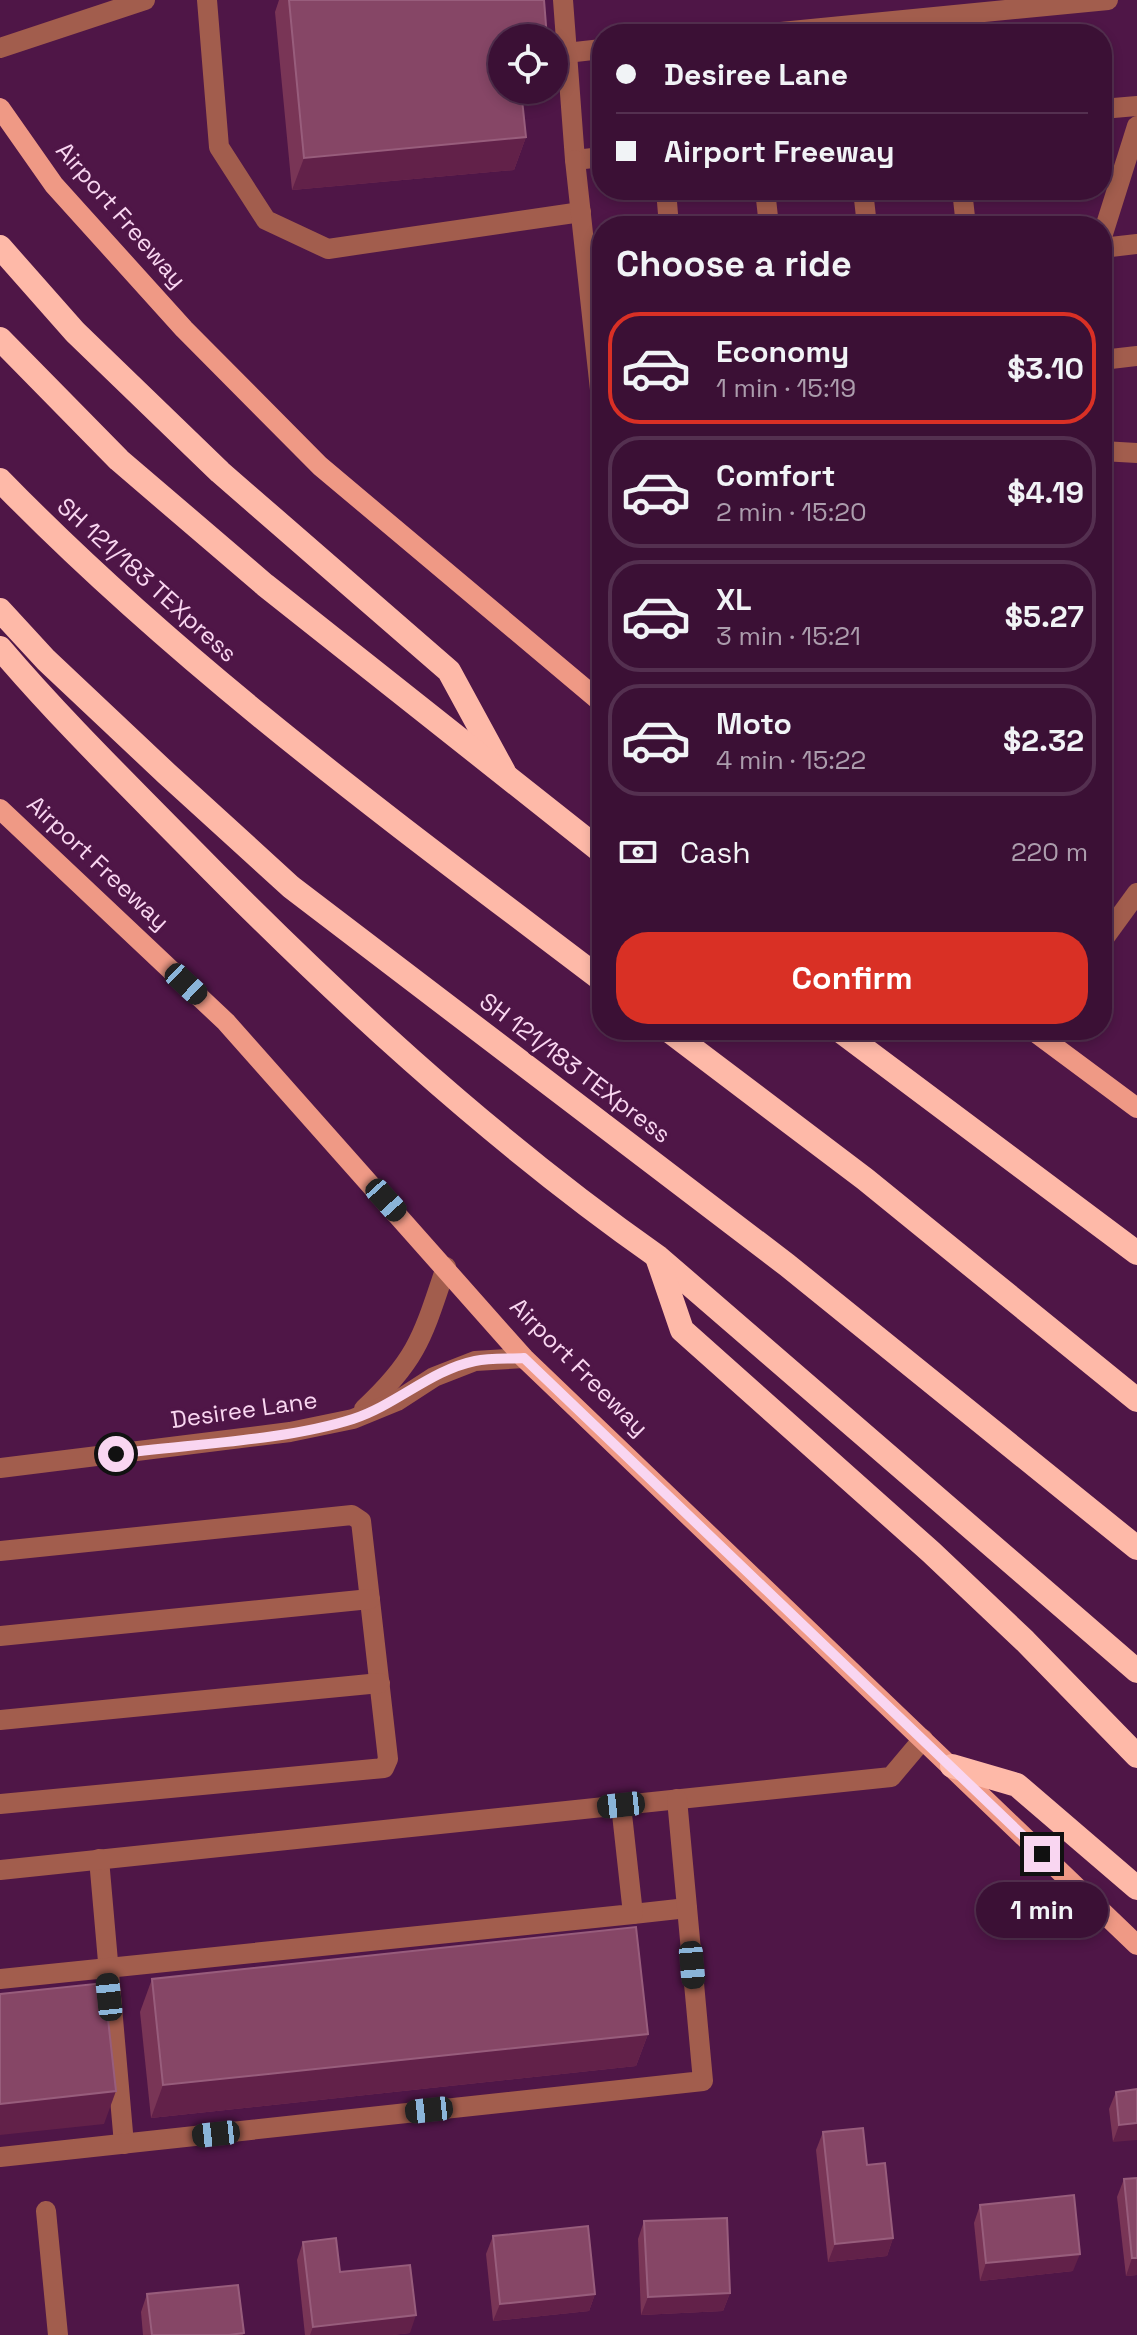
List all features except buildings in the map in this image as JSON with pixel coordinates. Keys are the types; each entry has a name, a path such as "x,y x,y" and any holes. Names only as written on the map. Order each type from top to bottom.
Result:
{"highway":[{"path":"0,247 75,332 220,472 449,671 510,783"},
{"path":"0,339 119,460 265,585 510,783 592,844"},
{"name":"SH 121/183 TEXpress","path":"0,480 181,653 363,799 592,972"},
{"name":"SH 121/183 TEXpress","path":"0,610 123,733 291,887 895,1350 1137,1548"},
{"path":"0,648 44,699 259,918 419,1068 587,1208 658,1257 1137,1671"},
{"path":"681,1040 865,1179 1137,1400"},
{"path":"852,1040 1137,1253"},
{"path":"658,1257 682,1330 931,1552 1025,1641 1137,1756"},
{"path":"952,1766 1017,1785 1137,1888"}],"main road":[{"name":"Airport Freeway","path":"0,108 64,196 184,329 320,466 592,695"},
{"name":"Airport Freeway","path":"0,809 226,1022 524,1358 1137,1945"},
{"path":"1045,1040 1137,1108"}],"street":[{"path":"0,48 145,0"},
{"path":"207,0 219,147 266,220 328,249 581,212"},
{"path":"563,0 564,24"},
{"path":"862,24 1108,0"},
{"path":"568,53 592,50"},
{"path":"568,77 592,315"},
{"path":"1112,108 1137,106"},
{"path":"1109,216 1136,135"},
{"path":"575,160 592,158"},
{"path":"1112,247 1137,244"},
{"path":"1112,359 1137,356"},
{"path":"1112,452 1137,453"},
{"path":"1112,927 1137,893"},
{"name":"Desiree Lane","path":"353,1419 395,1380 418,1347 446,1267"},
{"name":"Desiree Lane","path":"0,1468 290,1432 353,1419 397,1401 434,1377 475,1361 524,1358"},
{"path":"0,1551 352,1515 361,1521 388,1759 384,1768 0,1804"},
{"path":"0,1636 370,1599"},
{"path":"0,1720 380,1683"},
{"path":"0,1870 891,1777 923,1739"},
{"path":"0,2157 703,2081 677,1799"},
{"path":"621,1805 633,1914"},
{"path":"99,1859 106,1968 124,2144"},
{"path":"0,1979 687,1908"},
{"path":"46,2211 58,2335"}],"route":[{"path":"116,1454 290,1432 353,1419 397,1401 434,1377 475,1361 524,1358 1042,1854"}]}
